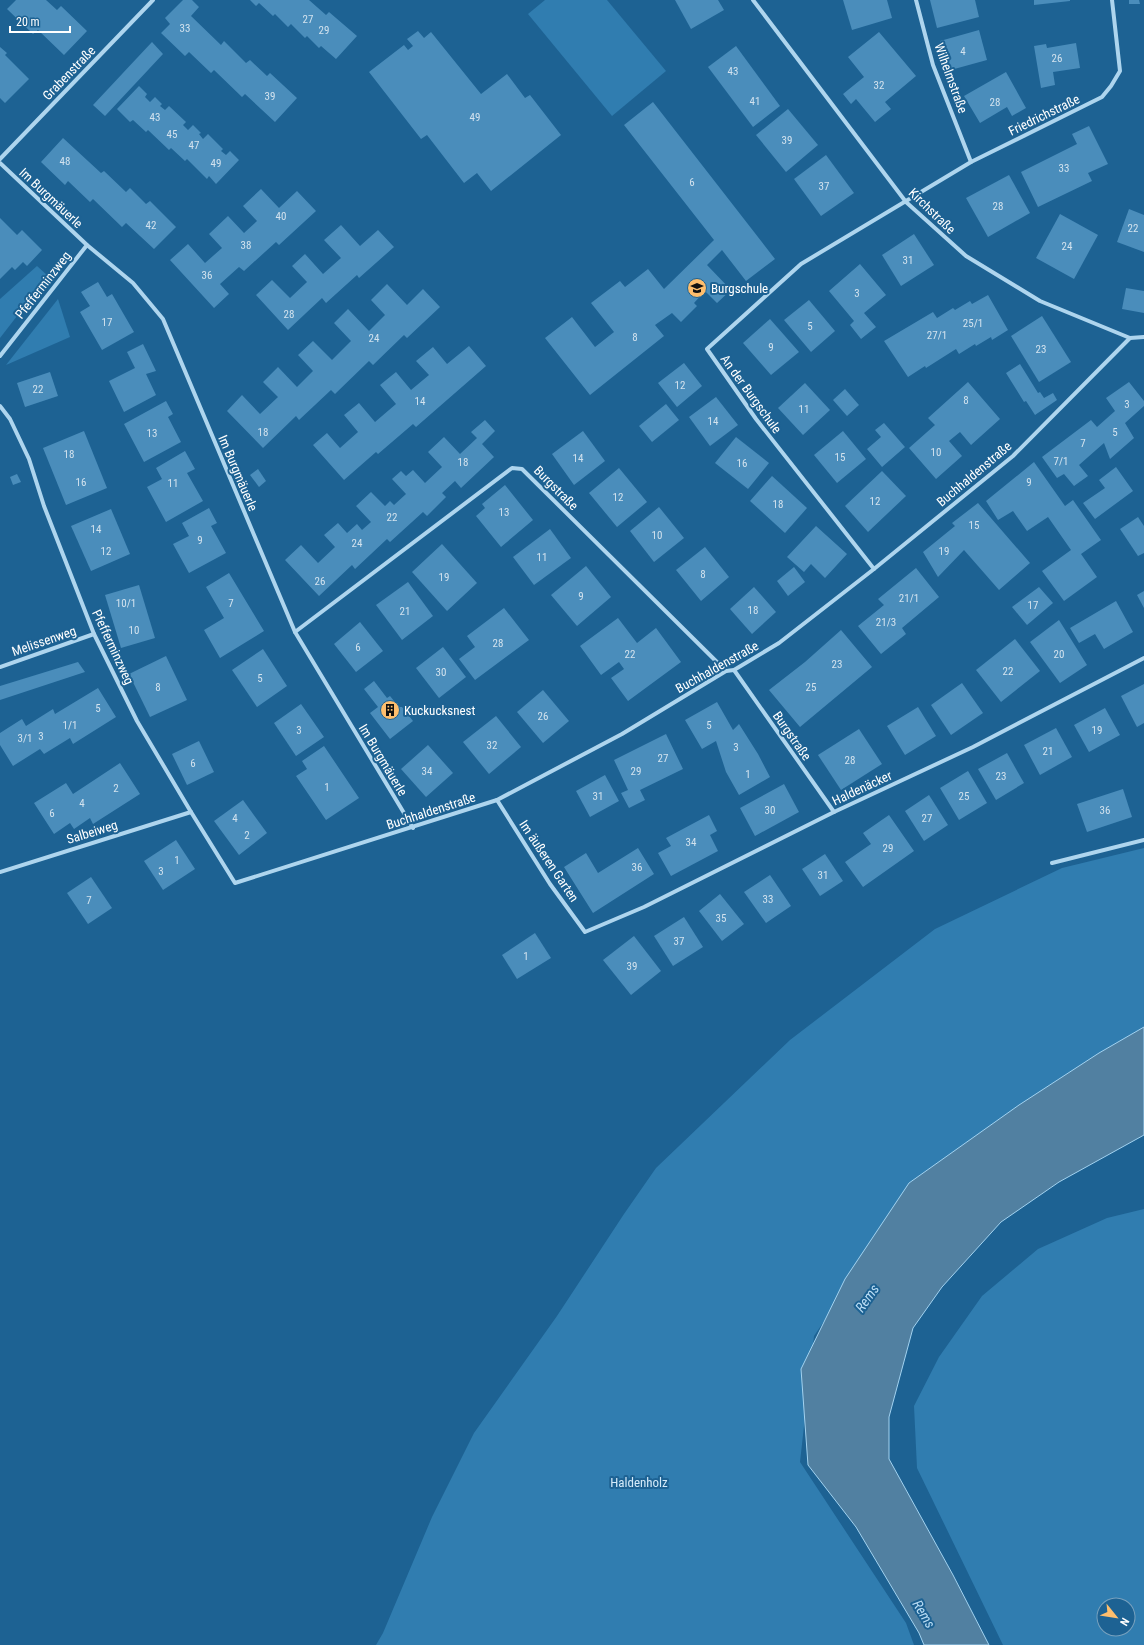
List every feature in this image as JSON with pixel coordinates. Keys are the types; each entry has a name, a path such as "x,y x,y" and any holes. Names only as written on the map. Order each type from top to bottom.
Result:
{"street":[{"name":"Grabenstraße","path":"0,159 153,0"},
{"name":"Kirchstraße","path":"753,0 906,202 966,256 1040,301 1130,338 1144,337"},
{"name":"Wilhelmstraße","path":"916,0 933,64 971,162"},
{"name":"Friedrichstraße","path":"906,202 971,162 1102,97 1120,71 1112,0"},
{"name":"Im Burgmäuerle","path":"0,163 87,245 133,282 163,320 295,632 412,828"},
{"name":"An der Burgschule","path":"874,569 756,419 707,349 801,264 906,202"},
{"name":"Pfefferminzweg","path":"0,356 87,245"},
{"name":"Buchhaldenstraße","path":"235,883 497,800 622,734 726,671 734,670 779,643 874,569 1013,456 1130,338"},
{"name":"Pfefferminzweg","path":"0,406 10,419 29,459 44,506 94,634 137,721 235,883"},
{"name":"Burgstraße","path":"295,632 512,468 522,469 726,671"},
{"name":"Melissenweg","path":"0,667 94,634"},
{"name":"Haldenäcker","path":"585,932 644,907 834,812 973,747 1144,658"},
{"name":"Burgstraße","path":"734,670 834,812"},
{"name":"Im äußeren Garten","path":"497,800 550,884 585,932"},
{"name":"Salbeiweg","path":"0,872 191,812"},
{"path":"1052,862 1144,840"}],"green space":[{"path":"545,0 607,0 666,71 612,116 528,14"},
{"path":"37,266 48,276 0,338 0,299"},
{"path":"58,299 70,337 6,365"},
{"name":"Haldenholz","path":"1144,848 1144,1054 904,1203 814,1336 800,1462 906,1623 914,1645 376,1645 383,1633 432,1517 474,1433 557,1316 656,1168 790,1040 935,929 1062,868"},
{"path":"1144,1209 1144,1645 1003,1645 917,1468 914,1406 939,1357 982,1296 1038,1249 1107,1218"}],"water":[{"name":"Rems","path":"1144,1027 1144,1135 1059,1182 1001,1222 942,1287 913,1328 889,1417 889,1459 953,1575 989,1645 924,1645 919,1633 856,1527 808,1465 801,1369 845,1279 909,1183 1019,1105 1099,1053"}],"building":[{"path":"16,0 46,0 57,10 61,6 87,31 64,55 38,30 33,34 7,9"},
{"path":"183,0 192,0 199,7 191,16 221,45 224,41 246,63 250,60 267,76 270,73 297,98 275,122 245,94 242,97 214,70 211,73 189,52 185,56 161,33 170,24 165,18"},
{"path":"250,0 309,0 326,15 329,12 357,36 336,59 321,46 319,48 307,36 305,38 291,24 288,27 275,14 273,16 259,3 256,6"},
{"path":"675,0 718,0 724,10 691,29"},
{"path":"843,0 887,0 892,18 852,30"},
{"path":"930,0 975,0 979,17 937,28"},
{"path":"1034,0 1070,0 1070,1 1034,5"},
{"path":"1129,0 1139,0 1140,4 1129,4"},
{"path":"979,30 987,60 947,71 940,41"},
{"path":"418,31 424,38 431,32 481,94 507,74 525,98 530,95 561,135 491,191 477,173 464,183 427,135 421,139 369,72 404,45 408,50 413,46 407,39"},
{"path":"879,32 916,76 885,102 891,109 875,122 856,99 851,104 843,94 864,77 848,57"},
{"path":"152,42 163,54 105,116 93,105"},
{"path":"1076,43 1080,68 1053,72 1055,85 1041,88 1034,46 1046,44 1047,48"},
{"path":"736,46 780,106 753,127 708,67"},
{"path":"0,47 7,53 5,55 29,79 5,103 0,98"},
{"path":"1006,72 1026,108 1012,116 1007,107 980,123 964,96"},
{"path":"139,86 147,94 145,97 150,102 155,97 162,104 160,106 165,110 169,106 186,122 183,125 188,130 193,125 201,133 199,134 203,139 208,134 223,149 221,151 226,155 230,151 239,160 216,184 209,176 207,179 187,159 185,161 171,148 169,150 148,130 146,132 133,120 130,122 117,109"},
{"path":"653,102 775,259 746,281 722,250 707,265 731,290 717,303 705,291 694,303 697,306 681,322 672,313 655,325 664,336 590,395 545,338 572,317 595,347 614,332 591,303 620,281 625,287 648,269 664,289 714,240 624,125"},
{"path":"788,109 818,145 786,172 756,135"},
{"path":"1089,126 1108,164 1088,173 1092,181 1038,207 1021,172 1077,144 1072,134"},
{"path":"63,138 101,173 104,171 126,192 130,188 146,204 150,201 176,227 154,249 126,223 122,227 93,199 90,202 68,181 65,185 41,162"},
{"path":"826,155 854,193 821,216 794,179"},
{"path":"1009,175 1030,213 988,237 966,198"},
{"path":"261,189 279,208 297,191 316,211 279,245 276,242 244,271 239,267 220,284 229,294 214,308 170,260 188,244 205,263 222,248 209,234 228,216 244,233 257,221 243,206"},
{"path":"1129,209 1144,215 1144,252 1117,242"},
{"path":"1060,214 1098,235 1074,279 1036,258"},
{"path":"0,218 17,235 22,230 42,250 27,266 23,262 15,270 12,267 0,279"},
{"path":"341,225 360,246 378,230 394,247 359,278 357,275 326,303 322,298 288,330 256,295 272,280 290,298 307,282 292,266 305,254 323,274 341,258 324,240"},
{"path":"914,234 934,265 901,286 882,255"},
{"path":"860,264 886,295 864,313 876,327 861,339 850,325 854,321 829,291"},
{"path":"98,282 107,297 112,294 134,332 102,350 80,312 90,306 81,292"},
{"path":"387,284 407,305 423,289 440,307 407,338 404,335 373,365 369,361 335,394 331,390 299,420 296,416 263,448 227,411 242,395 260,414 278,397 263,382 278,367 297,387 313,371 298,355 313,341 332,360 351,341 334,323 348,309 369,331 385,315 371,300"},
{"path":"1126,288 1144,291 1144,313 1122,309"},
{"path":"988,295 1008,330 992,340 991,337 976,346 975,344 959,354 956,349 926,368 925,366 908,377 884,341 933,312 937,318 953,308 955,310 970,301 972,304"},
{"path":"809,300 835,331 811,352 784,320"},
{"path":"1042,316 1071,362 1039,382 1011,336"},
{"path":"770,319 799,352 771,375 743,343"},
{"path":"143,344 156,371 146,374 156,395 124,412 109,381 135,368 127,352"},
{"path":"469,346 486,366 416,427 413,424 378,454 376,452 344,480 313,445 327,433 340,448 358,432 344,415 359,403 375,422 396,404 380,385 396,372 411,390 429,375 416,361 433,347 447,364"},
{"path":"684,363 702,386 677,407 658,383"},
{"path":"1020,364 1038,393 1040,392 1044,398 1053,393 1057,400 1035,415 1026,401 1024,402 1006,373"},
{"path":"50,372 58,396 25,407 17,383"},
{"path":"968,382 1000,419 971,445 960,432 949,441 962,456 936,479 909,448 935,425 928,418"},
{"path":"1129,382 1144,401 1144,406 1125,423 1134,438 1110,459 1104,443 1079,465 1088,476 1074,486 1064,474 1057,478 1042,457 1091,420 1097,427 1115,411 1106,398"},
{"path":"805,383 830,410 803,435 778,408"},
{"path":"845,389 859,405 847,416 833,400"},
{"path":"716,397 738,425 710,446 689,417"},
{"path":"166,401 173,414 168,417 181,442 144,462 124,424"},
{"path":"666,404 679,420 652,442 639,426"},
{"path":"485,420 495,431 482,444 494,457 461,488 455,481 442,493 446,497 427,516 423,512 390,542 387,539 355,569 352,565 319,596 285,560 301,545 318,563 335,547 324,535 338,523 347,533 357,524 362,530 371,522 356,506 371,492 385,506 390,501 394,505 406,494 392,479 401,471 406,476 413,470 425,483 442,467 428,452 444,437 460,454 477,438 471,432"},
{"path":"884,423 905,447 882,467 867,449 881,437 875,430"},
{"path":"84,431 107,488 66,505 43,448"},
{"path":"583,431 605,461 574,485 552,454"},
{"path":"843,431 866,459 837,483 814,455"},
{"path":"736,437 769,463 748,489 715,463"},
{"path":"185,451 195,469 187,473 203,501 166,522 147,487 162,479 156,468"},
{"path":"1034,462 1065,506 1073,500 1101,540 1081,554 1097,577 1064,601 1042,571 1071,550 1048,517 1027,531 1013,511 998,520 986,501"},
{"path":"1116,467 1133,491 1095,519 1083,503 1105,488 1099,480"},
{"path":"619,468 647,502 617,527 589,493"},
{"path":"258,469 266,481 259,487 250,475"},
{"path":"882,471 906,496 868,532 845,506"},
{"path":"17,474 21,482 13,485 10,477"},
{"path":"772,476 807,508 785,533 750,501"},
{"path":"505,485 533,520 501,547 476,516 485,508 482,504"},
{"path":"978,503 1030,563 999,590 964,550 938,577 923,552 955,526 952,523"},
{"path":"659,507 684,538 654,562 630,531"},
{"path":"209,508 217,523 211,526 226,553 189,573 173,544 189,536 182,523"},
{"path":"111,509 130,554 91,571 71,526"},
{"path":"1138,517 1144,526 1144,553 1138,556 1120,529"},
{"path":"816,526 847,554 825,578 811,564 804,572 787,557"},
{"path":"550,529 571,558 534,585 513,557"},
{"path":"442,544 477,583 447,611 412,572"},
{"path":"705,547 729,577 701,601 676,570"},
{"path":"586,566 611,597 577,626 551,595"},
{"path":"794,567 805,582 788,596 777,581"},
{"path":"916,568 939,597 902,628 906,634 881,654 858,626 884,605 878,599"},
{"path":"229,573 264,631 220,658 204,630 224,618 206,587"},
{"path":"408,582 433,616 402,640 376,605"},
{"path":"139,585 155,638 121,648 105,595"},
{"path":"754,587 776,612 752,634 730,609"},
{"path":"1039,587 1053,603 1027,625 1012,607"},
{"path":"1144,591 1144,608 1137,595"},
{"path":"1116,601 1133,632 1104,649 1095,634 1079,643 1070,628"},
{"path":"504,608 529,640 475,680 459,659 475,647 467,636"},
{"path":"618,618 637,643 656,628 681,662 628,701 611,678 624,669 619,662 601,675 580,646"},
{"path":"1059,620 1087,665 1060,683 1030,642"},
{"path":"360,622 383,651 356,672 334,644"},
{"path":"841,630 872,667 800,727 769,690 805,662"},
{"path":"1015,639 1040,671 1001,702 976,670"},
{"path":"443,647 466,677 439,698 416,668"},
{"path":"263,649 287,686 257,707 232,670"},
{"path":"166,656 187,700 150,717 129,674"},
{"path":"78,662 85,672 0,700 0,686"},
{"name":"Kuckucksnest","path":"374,681 387,698 390,696 399,707 402,707 413,721 390,739 370,713 378,707 364,689"},
{"path":"962,683 983,713 951,735 931,705"},
{"path":"1144,684 1144,723 1137,727 1121,696"},
{"path":"98,688 116,717 73,744 70,738 44,754 40,749 13,766 0,745 0,733 22,719 26,726 53,709 55,714"},
{"path":"543,690 569,721 543,743 517,712"},
{"path":"717,702 733,730 739,724 758,754 770,777 739,795 726,772 716,741 702,749 685,720"},
{"path":"301,704 324,737 296,756 274,723"},
{"path":"918,707 936,736 905,755 887,726"},
{"path":"1105,708 1120,735 1089,752 1074,725"},
{"path":"496,716 521,747 489,774 463,742"},
{"path":"1056,728 1072,757 1040,775 1024,745"},
{"path":"859,729 882,764 841,790 818,755"},
{"path":"666,734 683,769 640,790 645,800 629,808 621,793 628,790 614,760"},
{"path":"199,741 214,772 187,785 172,754"},
{"path":"428,745 453,773 426,797 401,769"},
{"path":"324,746 359,798 326,820 296,776 307,769 302,761"},
{"path":"1007,753 1024,783 996,800 978,769"},
{"path":"120,763 140,794 93,824 90,818 74,829 70,823 54,834 34,803 66,783 73,794"},
{"path":"968,771 987,803 959,820 940,788"},
{"path":"605,775 619,801 590,817 576,791"},
{"path":"784,784 799,812 755,836 740,808"},
{"path":"1123,789 1132,817 1087,832 1077,804"},
{"path":"929,795 948,825 924,841 905,811"},
{"path":"243,800 267,833 239,855 214,821"},
{"path":"709,815 717,831 710,835 718,851 671,876 658,853 671,846 666,838"},
{"path":"889,815 914,851 863,887 845,862 871,844 863,833"},
{"path":"176,840 195,869 163,890 144,861"},
{"path":"638,848 654,874 593,913 564,867 586,853 598,873"},
{"path":"825,854 843,881 820,896 802,869"},
{"path":"770,875 791,906 766,923 744,892"},
{"path":"91,877 112,908 88,924 67,893"},
{"path":"720,894 744,924 722,941 699,911"},
{"path":"684,917 703,947 673,966 654,936"},
{"path":"535,933 551,958 517,979 502,955"},
{"path":"634,936 661,971 631,995 603,960"}],"place":[{"name":"Burgschule","path":"697,288"},
{"name":"Kuckucksnest","path":"390,710"}]}
